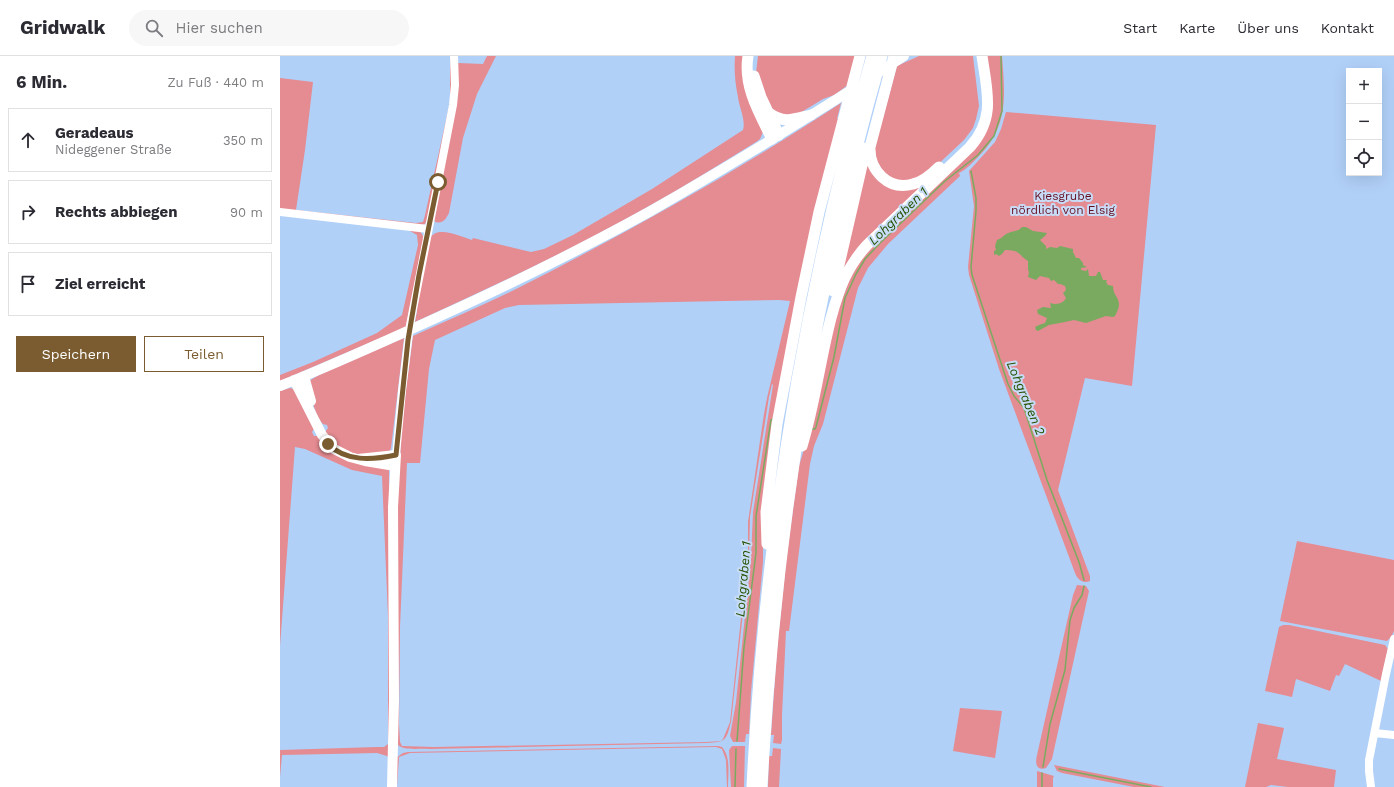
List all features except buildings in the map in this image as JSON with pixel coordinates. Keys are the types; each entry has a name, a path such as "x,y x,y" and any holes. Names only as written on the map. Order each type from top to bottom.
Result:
{"highway":[{"path":"748,56 747,70 752,95 776,137"},
{"path":"755,56 754,71 756,82 769,113 776,137"},
{"path":"762,787 759,756 768,580 766,512 777,424 819,212 860,56"},
{"path":"768,580 790,418 812,298 853,121 872,56"},
{"path":"760,734 800,423 822,300 862,124 882,56"},
{"path":"894,56 870,147 872,163 878,174 888,182 902,186 917,183 934,172 965,142 978,123 981,102 975,56"},
{"path":"827,331 840,287 850,267 858,256 970,147 982,131 988,108 982,56"},
{"path":"793,475 808,425 851,210 868,141 882,99"},
{"path":"769,113 776,118 783,120 811,115"},
{"path":"752,787 759,756"}],"main road":[{"path":"280,386 423,324 548,264 649,212 776,137 904,56"},
{"path":"299,378 322,435 331,446 343,454 364,461 396,466"},
{"path":"358,458 396,455 393,507 394,700 392,787"}],"street":[{"path":"396,455 405,361 412,313 452,114 455,85 454,56"},
{"path":"280,212 428,229"},
{"path":"1371,787 1369,764 1393,642"},
{"path":"1375,733 1394,735"}],"green space":[{"path":"450,56 452,85 451,106 425,224 419,226 280,210 280,78 313,82 296,210 416,223 423,222 450,102"},
{"path":"487,56 496,56 477,94 463,138 449,213 442,222 435,222 434,219 458,63 483,64"},
{"path":"735,56 745,56 763,132 760,139 676,191 620,222 504,281 415,322 430,238 434,234 438,232 450,233 472,240 473,238 531,252 544,249 573,235 652,189 743,130 743,118 735,82"},
{"path":"758,56 856,56 848,85 834,95 823,99 795,116 772,112 756,73"},
{"path":"919,56 973,56 979,106 973,128 964,140 934,168 908,183 886,177 873,154 897,66"},
{"path":"978,56 980,56 984,81 985,104 981,126 975,136 966,147 862,247 852,259 839,282 867,158 870,166 880,179 886,184 901,189 910,188 924,183 937,173 969,141 979,126 983,112 983,96"},
{"path":"987,56 1002,56 1004,84 1003,110 995,134 978,157 967,168 959,173 960,176 888,244 868,268 858,288 823,424 814,446 810,464 789,631 786,631 782,740 781,744 773,743 774,735 771,735 777,650 787,554 799,466 811,426 833,323 855,265 985,130"},
{"path":"841,103 837,119 840,117 763,522 763,562 751,692 749,734 746,734 745,742 733,742 730,736 736,702 751,558 753,512 772,384 750,517 749,558 731,722 728,733 724,739 721,741 718,742 706,743 429,749 408,749 401,747 398,745 397,516 402,419 413,336 505,294 601,245 722,177","holes":["790,301 764,414 748,522 748,552 730,722 723,739 721,741 707,742 434,747 402,746 400,742 399,724 400,627 407,463 420,463 429,369 435,340 505,308 519,305"]},
{"name":"Kiesgrube nördlich von Elsig","path":"1006,112 1156,125 1132,386 1085,378 1058,490 1090,576 1090,581 1087,582 1081,581 1075,573 999,369 969,275 968,267 974,206 969,171 995,142"},
{"path":"410,231 420,231 423,236 423,241 406,327 280,381 280,375 377,333 402,315 418,245 417,235"},
{"path":"404,338 390,451 365,455 353,453 339,447 325,432 328,428 327,425 323,424 317,415 313,404 309,381 319,375"},
{"path":"290,388 294,389 314,429 312,432 314,436 317,436 321,441 389,469 391,743 388,747 389,759 387,756 377,753 282,755 280,777 280,750 384,747 388,744 388,616 382,476 352,470 305,449 295,447 280,646 280,391"},
{"path":"1297,541 1394,560 1394,631 1387,641 1280,621"},
{"path":"1077,585 1086,586 1089,591 1052,759 1046,768 1043,769 1037,766 1037,755 1073,595"},
{"path":"1283,625 1385,645 1388,649 1381,681 1345,664 1339,676 1336,675 1330,691 1296,679 1292,697 1265,691 1279,627"},
{"path":"960,708 1002,711 995,758 953,751"},
{"path":"1258,723 1284,728 1277,759 1336,770 1334,787 1288,787 1271,785 1266,787 1245,787"},
{"path":"718,746 722,747 727,756 728,787 726,760 722,749 716,747 410,753 399,757 397,787 395,787 396,758 403,753 408,752"},
{"path":"732,746 745,746 744,787 731,787 729,750"},
{"path":"773,748 781,749 779,787 768,787 769,756 772,756"},
{"path":"1054,765 1165,787 1134,787 1062,773 1057,771"},
{"path":"1037,771 1054,776 1053,787 1037,787"}],"shaded area":[{"path":"1022,227 1026,227 1033,231 1047,233 1040,240 1046,246 1046,249 1050,247 1057,248 1060,246 1073,249 1076,258 1079,258 1083,265 1087,267 1081,268 1081,270 1086,271 1088,269 1089,276 1096,276 1098,272 1100,272 1103,280 1107,280 1106,282 1108,285 1113,286 1113,290 1119,302 1118,310 1115,316 1106,316 1086,323 1074,320 1049,325 1038,331 1036,330 1035,327 1045,323 1047,318 1038,314 1037,310 1043,307 1051,308 1050,303 1057,304 1063,302 1066,298 1063,293 1066,290 1065,286 1058,284 1054,280 1051,281 1049,278 1040,276 1036,280 1028,277 1028,261 1017,252 1005,250 999,256 996,254 994,255 997,240 1006,234 1019,230"}],"waterway":[{"name":"Lohgraben 1","path":"812,429 815,429 816,427 834,357 845,298 856,274 865,259 880,243 945,181 978,155 994,136 1002,111 1001,56"},
{"name":"Lohgraben 2","path":"971,171 976,198 971,267 972,275 1008,384 1014,396 1024,408 1047,480 1079,562 1084,580"},
{"name":"Lohgraben 1","path":"737,741 744,647 756,553 756,516 771,420 773,419"},
{"name":"Lohgraben 2","path":"1043,767 1050,724 1065,670 1070,620 1074,608 1082,595 1084,586"},
{"name":"Lohgraben 1","path":"735,787 736,749"},
{"path":"1059,769 1151,787"},
{"name":"Lohgraben 2","path":"1042,773 1042,787"}],"route":[{"path":"328,444 340,453 354,458 376,458 396,455 412,313 438,182"}]}
